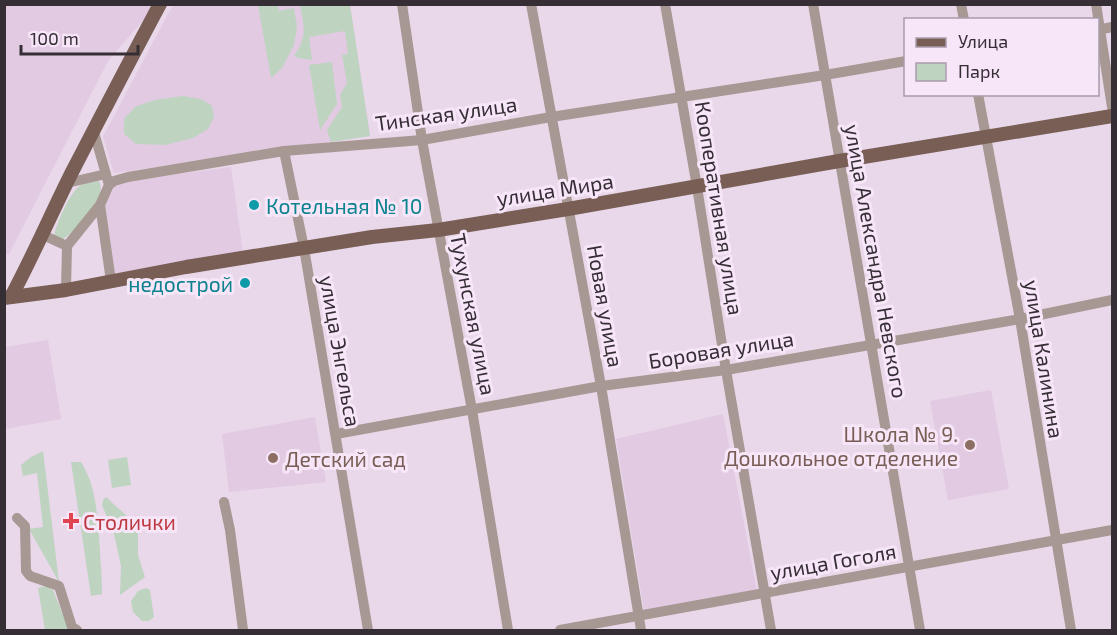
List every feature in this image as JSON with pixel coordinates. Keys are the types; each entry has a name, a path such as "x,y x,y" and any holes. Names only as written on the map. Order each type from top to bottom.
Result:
{"main road":[{"path":"8,297 26,269 67,183 160,4"},
{"name":"улица Мира","path":"8,297 66,290 381,236 438,230 568,209 1113,116"}],"street":[{"name":"Тухунская улица","path":"402,4 422,140 472,410 508,630"},
{"name":"Новая улица","path":"531,4 601,386 641,630"},
{"name":"Кооперативная улица","path":"665,4 698,187 726,370 771,630"},
{"name":"улица Александра Невского","path":"813,4 920,630"},
{"path":"1113,27 1099,30 1113,107"},
{"name":"Тинская улица","path":"110,185 114,181 128,177 284,151 422,140 551,117 904,61"},
{"name":"улица Калинина","path":"978,96 1020,319 1071,630"},
{"path":"66,290 67,246 100,205 110,185 94,132"},
{"name":"улица Энгельса","path":"284,151 304,249 368,630"},
{"path":"67,183 106,174"},
{"path":"100,205 111,281"},
{"path":"42,235 67,246"},
{"name":"Боровая улица","path":"336,434 601,386 726,370 1020,319 1113,300"},
{"path":"224,502 230,530 243,630"},
{"path":"17,518 25,526 26,571 30,576 59,586 72,627 77,630"},
{"name":"улица Гоголя","path":"560,630 1113,531"}],"shaded area":[{"path":"5,5 156,5 108,61 9,254 5,255"},
{"path":"174,5 350,5 370,136 114,173 103,137"},
{"path":"231,167 243,253 115,274 103,206 118,182"},
{"path":"48,340 61,419 5,429 5,347"},
{"name":"Школа № 9. Дошкольное отделение","path":"991,390 1009,489 948,500 930,401"},
{"path":"723,414 757,591 644,611 616,439"},
{"name":"Детский сад","path":"315,417 326,482 229,492 222,434"}],"green space":[{"path":"258,5 278,5 279,11 294,8 297,27 294,45 282,68 271,78"},
{"path":"300,5 350,5 370,136 331,142 327,130 342,107 340,95 347,83 342,55 348,54 345,31 309,37 312,60 294,56 303,37 304,26"},
{"path":"332,62 337,104 320,130 309,65"},
{"path":"183,96 201,99 212,106 214,117 208,129 193,138 165,145 136,144 124,134 124,119 135,107 154,100"},
{"path":"99,181 101,189 99,197 90,214 63,239 54,236 72,194 85,183"},
{"path":"43,451 59,582 29,529 43,527 37,473 23,476 21,465"},
{"path":"127,457 131,485 112,488 108,460"},
{"path":"71,462 81,462 92,488 98,527 102,594 91,596"},
{"path":"106,497 130,519 138,534 138,555 145,577 120,595 121,566 114,534 102,505"},
{"path":"46,586 53,590 69,630 45,630 38,588"},
{"path":"146,588 150,590 154,617 149,621 142,621 133,612 131,601 138,591"}],"place":[{"name":"Котельная № 10","path":"254,205"},
{"name":"недострой","path":"245,283"},
{"name":"Школа № 9. Дошкольное отделение","path":"970,445"},
{"name":"Детский сад","path":"273,458"},
{"name":"Столички","path":"71,521"}]}
